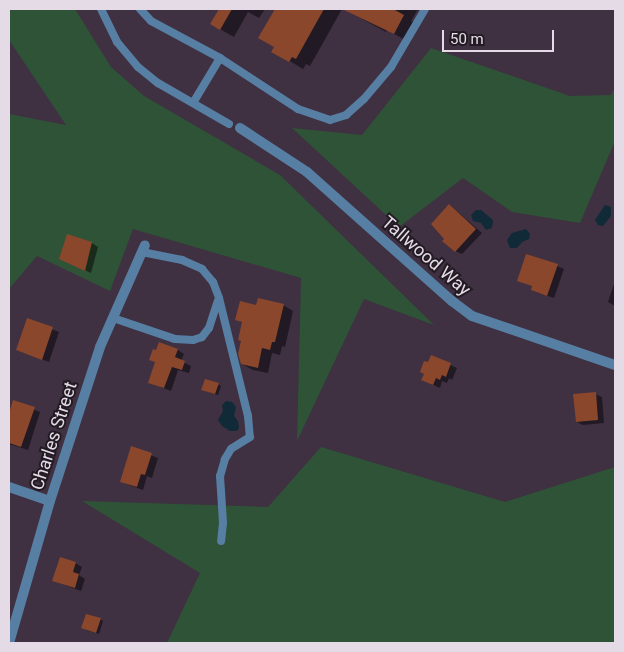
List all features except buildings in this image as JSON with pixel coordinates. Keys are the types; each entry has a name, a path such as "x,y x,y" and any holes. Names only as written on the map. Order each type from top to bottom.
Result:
{"street":[{"name":"Tallwood Way","path":"240,128 307,172 452,301 472,316 615,365"},
{"name":"Charles Street","path":"9,643 50,501 100,347 143,248"},
{"path":"9,487 50,501"}],"lane":[{"path":"101,9 117,42 138,67 158,84 229,124"},
{"path":"140,9 151,21 220,58 298,109 330,120 346,115 370,93 391,67 425,9"},
{"path":"193,103 220,58"},
{"path":"143,248 182,260 202,270 213,282 219,298 248,416 250,437 231,449 225,459 220,476 223,523 221,541"},
{"path":"113,318 175,339 193,340 202,336 209,328 219,298"}],"green space":[{"path":"9,9 75,9 111,67 144,96 280,175 434,325 364,299 297,441 301,278 133,229 110,291 37,256 9,289 9,114 66,125 9,40"},
{"path":"431,48 570,96 611,95 615,87 615,141 580,223 512,212 463,178 399,227 292,128 362,135"},
{"path":"321,447 505,502 615,467 615,643 167,643 200,573 82,501 268,507"}],"water":[{"path":"605,205 611,207 611,216 603,226 598,225 595,220"},
{"path":"476,210 481,210 493,220 492,228 486,230 481,223 473,221 471,215"},
{"path":"526,229 530,234 529,239 522,242 517,248 510,248 507,240 512,233"},
{"path":"226,401 232,402 236,407 234,416 238,421 239,428 237,431 230,431 222,426 218,420 223,411 222,405"}]}
